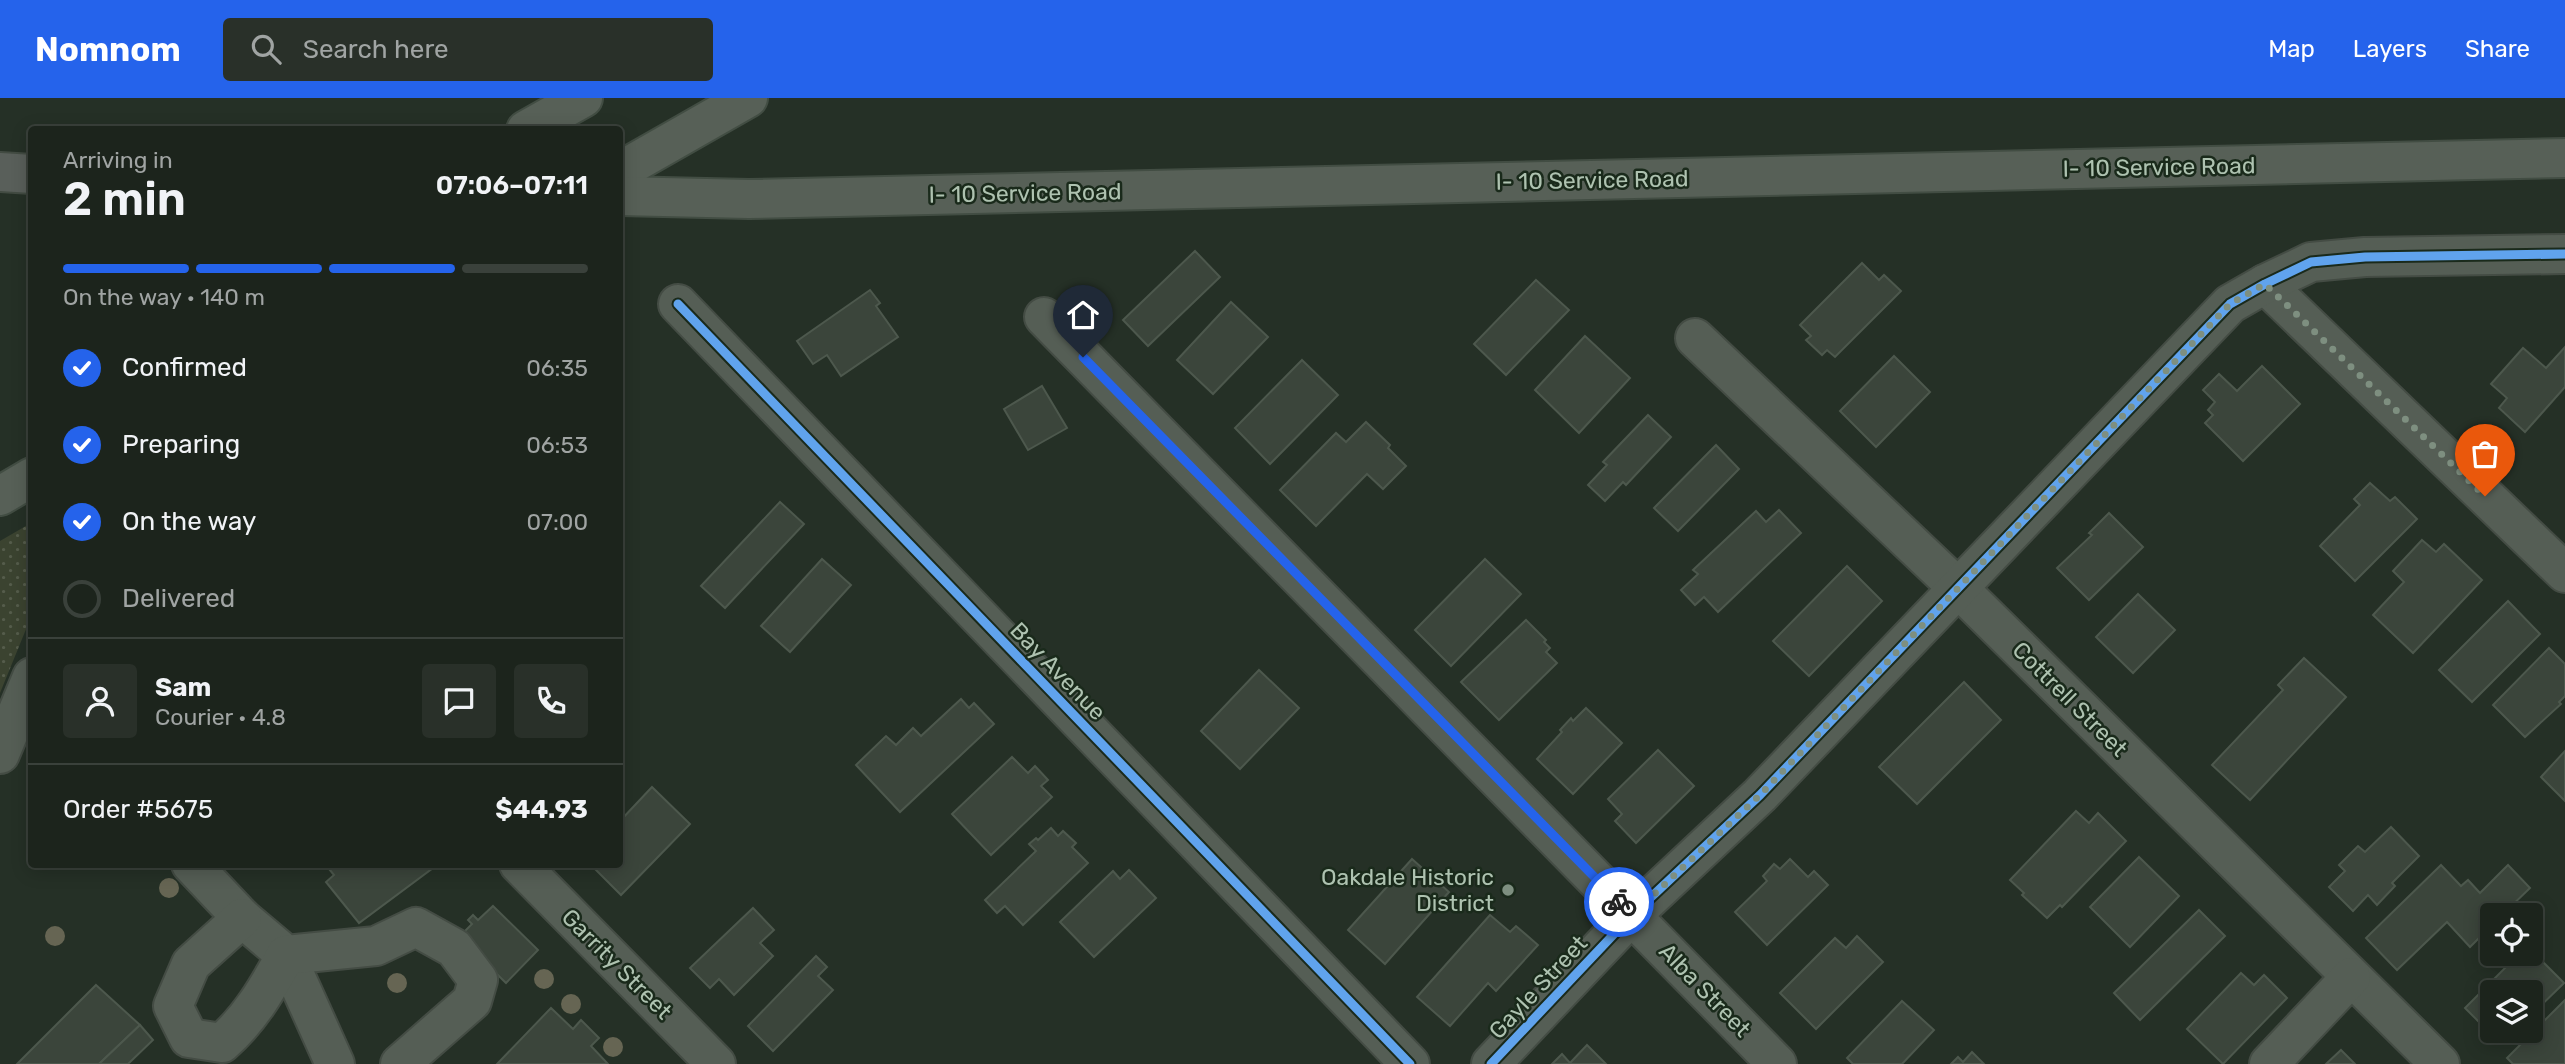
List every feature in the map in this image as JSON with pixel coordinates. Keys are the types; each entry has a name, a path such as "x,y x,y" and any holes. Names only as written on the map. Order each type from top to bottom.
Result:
{"highway":[{"path":"0,172 28,174"}],"main road":[{"path":"533,126 583,98"},
{"path":"623,169 748,98"},
{"name":"I- 10 Service Road","path":"623,196 776,198 2565,158"},
{"path":"0,496 28,479"}],"street":[{"name":"Gayle Street","path":"1491,1064 1632,915 1760,795 2230,304 2311,262 2365,257 2565,254"},
{"path":"2265,284 2565,573"},
{"name":"Bay Avenue","path":"678,304 1410,1064"},
{"name":"Alba Street","path":"1044,317 1777,1064"},
{"name":"Cottrell Street","path":"1695,338 1958,588 2440,1064"},
{"path":"0,754 28,698"},
{"path":"195,868 242,918 286,955 335,1064"},
{"name":"Garrity Street","path":"523,868 706,1061"},
{"path":"242,918 191,964 173,1006 181,1051 222,1043 241,1027 286,955"},
{"path":"286,955 376,946 416,927 454,948 478,980 472,1001 400,1064"},
{"path":"2269,1064 2351,977"}],"green space":[{"path":"28,525 28,624 0,693 0,541"}],"building":[{"path":"1195,251 1220,277 1148,346 1123,320"},
{"path":"1862,263 1879,280 1884,275 1901,291 1835,357 1827,350 1822,355 1806,340 1811,336 1800,325"},
{"path":"1536,280 1569,310 1506,375 1474,344"},
{"path":"870,290 880,303 876,306 898,337 841,376 827,355 813,364 797,341"},
{"path":"1231,302 1268,337 1213,394 1177,360"},
{"path":"1585,336 1630,378 1579,433 1535,390"},
{"path":"2565,347 2565,387 2525,432 2499,408 2507,398 2491,384 2523,348 2546,368"},
{"path":"1894,356 1930,392 1876,447 1840,411"},
{"path":"1302,360 1338,395 1270,464 1235,428"},
{"path":"2262,366 2300,404 2243,461 2205,423 2213,415 2208,410 2215,402 2203,390 2219,374 2237,391"},
{"path":"1042,386 1067,428 1028,450 1004,409"},
{"path":"1648,415 1671,437 1626,485 1623,482 1605,501 1588,485 1607,465 1603,462"},
{"path":"1366,422 1390,445 1388,448 1406,466 1383,489 1367,474 1316,526 1280,490 1336,433 1346,442"},
{"path":"1716,445 1739,469 1678,531 1654,508"},
{"path":"2370,483 2390,501 2395,497 2417,519 2355,581 2320,546 2360,505 2354,499"},
{"path":"780,502 804,524 725,608 701,586"},
{"path":"1779,510 1801,533 1718,612 1704,597 1695,605 1681,590 1698,574 1693,570 1756,511 1766,522"},
{"path":"2109,513 2143,547 2089,600 2057,568 2092,535 2089,533"},
{"path":"2422,540 2436,552 2444,544 2482,580 2413,653 2373,615 2404,582 2393,571"},
{"path":"822,559 851,585 790,652 761,626"},
{"path":"1485,559 1521,594 1451,666 1415,630"},
{"path":"1847,566 1882,601 1809,676 1773,641"},
{"path":"2138,594 2175,630 2133,673 2096,637"},
{"path":"2508,601 2540,634 2472,702 2439,670"},
{"path":"1526,620 1546,640 1544,642 1550,648 1546,652 1557,663 1499,720 1461,682"},
{"path":"2549,648 2565,664 2565,696 2559,702 2561,704 2525,737 2493,705"},
{"path":"2304,658 2346,697 2250,800 2212,765 2283,690 2278,685"},
{"path":"1259,670 1299,708 1240,769 1201,731"},
{"path":"1964,682 2001,720 1917,804 1879,767"},
{"path":"961,699 969,708 974,703 994,724 900,812 856,765 886,736 896,745 913,728 921,736"},
{"path":"1586,708 1622,743 1573,794 1537,759 1571,718 1573,721"},
{"path":"1658,750 1694,786 1636,843 1615,821 1622,814 1608,799"},
{"path":"2565,751 2565,801 2541,777"},
{"path":"1012,757 1028,773 1035,766 1048,780 1041,786 1052,797 991,855 952,814"},
{"path":"652,787 690,824 621,895 594,868 623,868 623,818"},
{"path":"2076,811 2089,823 2098,813 2126,841 2062,907 2060,905 2047,918 2010,880"},
{"path":"2391,827 2419,856 2392,883 2395,886 2377,905 2368,895 2353,911 2329,887 2345,871 2339,865 2358,846 2365,852"},
{"path":"1051,828 1058,836 1063,831 1076,843 1072,847 1088,863 1023,925 1005,906 997,913 985,900 1036,851 1029,844"},
{"path":"2139,857 2179,896 2130,947 2090,907"},
{"path":"1412,859 1449,892 1385,964 1348,930"},
{"path":"1790,859 1808,877 1814,871 1828,885 1767,945 1735,912 1767,881 1763,876 1774,864 1780,869"},
{"path":"2441,865 2461,886 2468,880 2480,893 2508,865 2530,888 2514,903 2480,903 2480,937 2470,947 2447,922 2397,970 2366,938"},
{"path":"328,868 433,868 359,923 326,882 334,875"},
{"path":"1129,870 1156,898 1094,957 1060,922 1113,871 1120,879"},
{"path":"493,906 538,950 506,983 459,937 472,924 468,920 473,915 478,920"},
{"path":"753,908 774,930 760,943 773,956 734,995 719,979 710,988 690,968"},
{"path":"2199,910 2225,936 2140,1020 2114,993"},
{"path":"1490,915 1510,932 1516,926 1538,945 1496,991 1488,983 1450,1026 1417,997"},
{"path":"1857,936 1883,962 1816,1029 1780,993 1835,938 1846,948"},
{"path":"816,956 827,967 818,976 833,990 773,1051 748,1026"},
{"path":"2543,962 2564,983 2543,1003 2543,980 2493,980 2507,966 2543,966"},
{"path":"2241,973 2254,985 2264,975 2287,998 2223,1064 2187,1029"},
{"path":"96,985 140,1025 99,1064 17,1064"},
{"path":"2480,993 2480,1023 2465,1008"},
{"path":"2565,1000 2565,1064 2513,1064 2507,1058 2522,1043 2543,1043 2543,1022"},
{"path":"1902,1001 1934,1030 1902,1064 1853,1064 1847,1058"},
{"path":"551,1008 573,1029 581,1020 599,1038 591,1046 608,1064 497,1064"},
{"path":"140,1025 153,1040 128,1064 99,1064"},
{"path":"1587,1045 1606,1064 1552,1064 1562,1054 1570,1063"},
{"path":"2341,1050 2355,1064 2326,1064"},
{"path":"1972,1052 1984,1064 1951,1064 1958,1057 1963,1062"}],"cycle path":[{"path":"1491,1064 1632,915 1760,795 2230,304 2311,262 2365,257 2565,254"},
{"path":"678,304 1410,1064"}],"way so far":[{"path":"1619,902 1632,915 1760,795 2230,304 2265,284 2485,496"}],"place":[{"name":"Oakdale Historic District","path":"1508,890"}],"route":[{"path":"1083,357 1619,902"}]}
